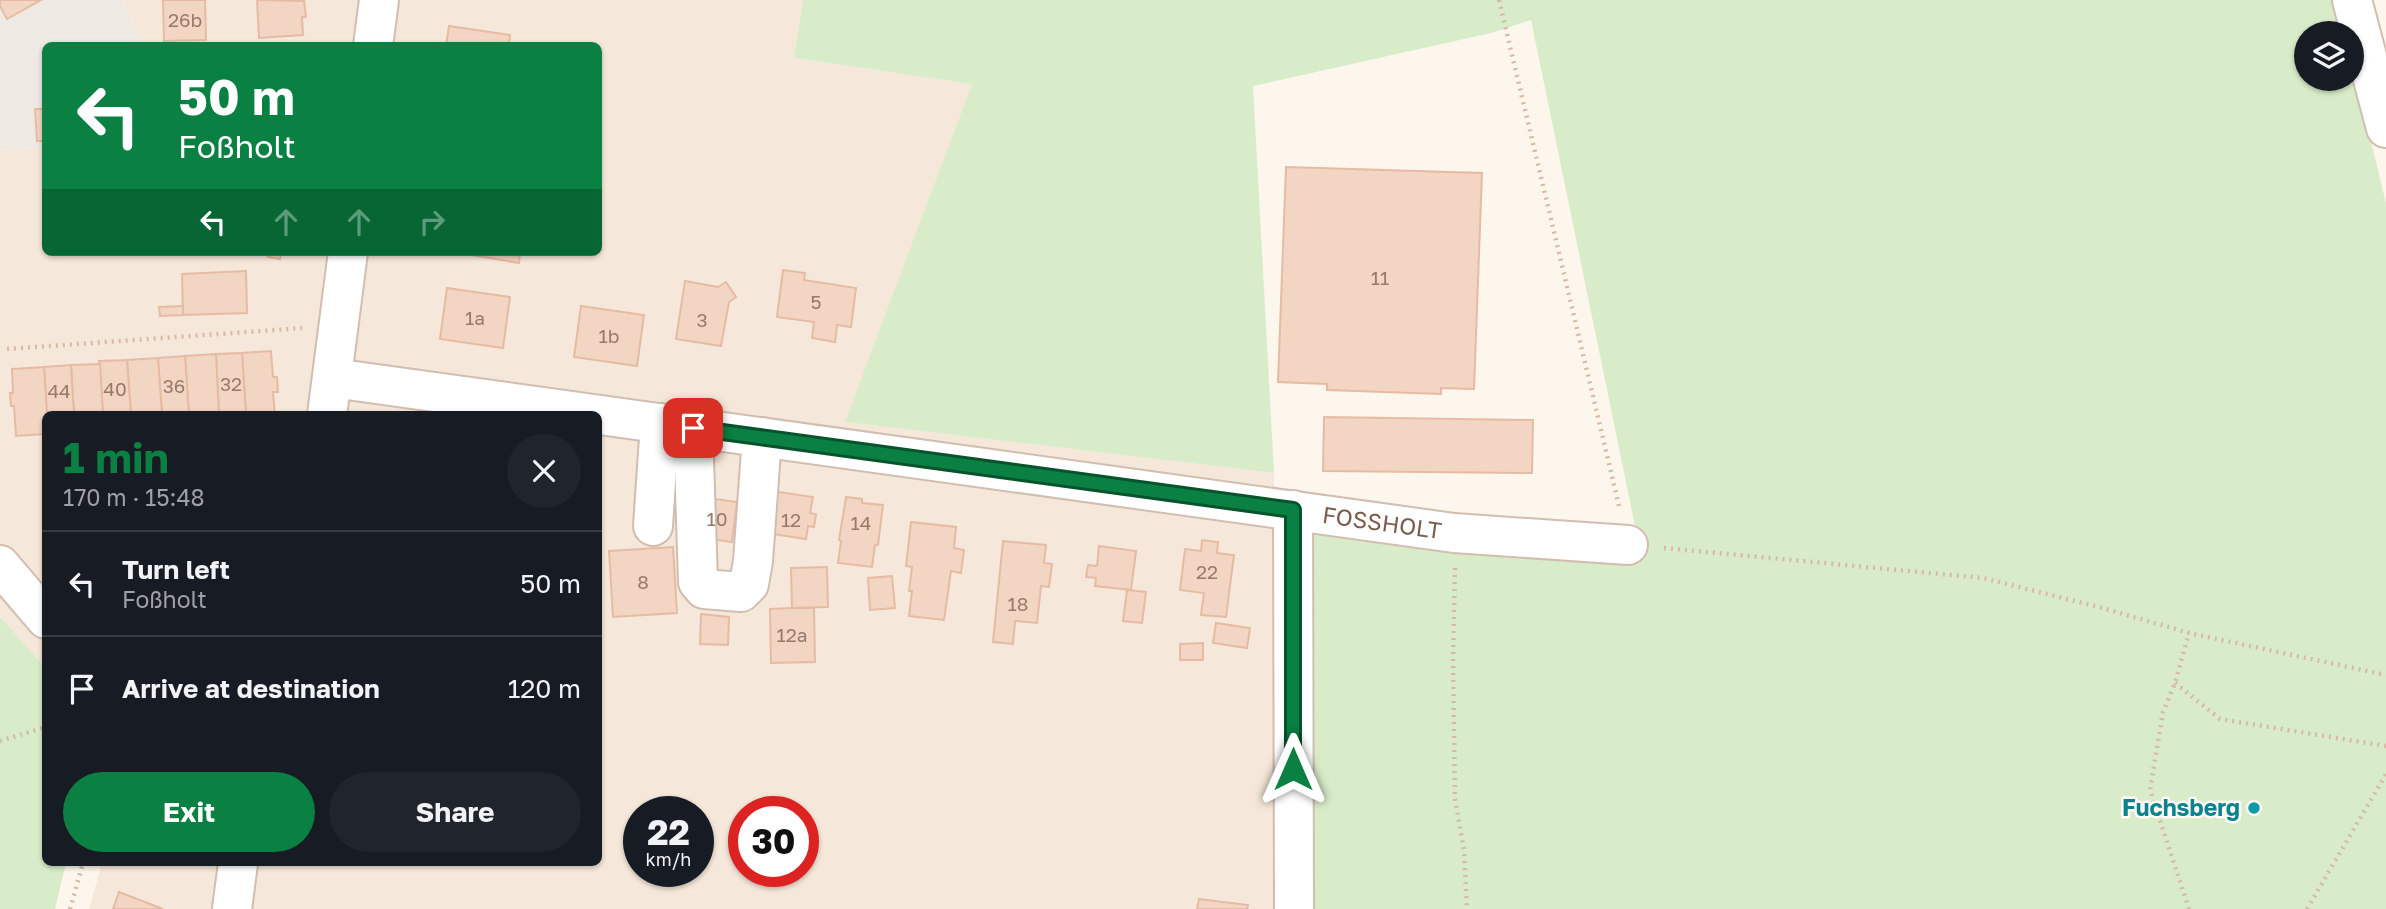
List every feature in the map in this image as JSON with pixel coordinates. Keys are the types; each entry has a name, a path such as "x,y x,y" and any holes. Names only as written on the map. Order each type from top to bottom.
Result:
{"street":[{"path":"374,42 379,0"},
{"path":"2352,0 2386,128"},
{"path":"330,397 348,256"},
{"name":"FOSSHOLT","path":"330,397 503,411"},
{"name":"FOSSHOLT","path":"602,419 676,425 1454,533 1628,545"},
{"path":"676,425 698,582 705,589 741,592 749,584 762,437"},
{"path":"653,526 676,425"},
{"path":"1293,510 1294,909"},
{"path":"0,565 42,614"},
{"path":"232,909 238,866"}],"path":[{"path":"1499,0 1628,545 1983,578 2189,633 2386,675"},
{"path":"7,349 339,325"},
{"path":"1454,533 1455,799 1464,850 1467,909"},
{"path":"2189,633 2175,683 2163,712 2150,790 2189,909"},
{"path":"2175,683 2220,719 2386,746"},
{"path":"0,741 42,728"},
{"path":"2307,909 2386,774"},
{"path":"70,909 82,866"}],"shaded area":[{"path":"0,0 123,0 140,42 42,42 42,148 0,150"},
{"path":"123,0 803,0 794,58 972,84 846,422 1274,473 1274,909 89,909 101,866 602,866 602,411 42,411 42,664 0,617 0,150 42,148 42,256 602,256 602,42 140,42"}],"green space":[{"path":"803,0 2336,0 2341,21 2294,21 2294,91 2359,91 2386,203 2386,909 1274,909 1274,525 1641,555 1531,20 1491,33 1253,86 1274,473 845,422 972,84 794,58"},
{"path":"0,617 42,664 42,866 65,866 55,909 0,909"}],"building":[{"path":"0,0 41,0 7,19"},
{"path":"163,0 205,0 206,40 164,41"},
{"path":"257,0 304,1 306,17 302,17 303,35 259,38"},
{"path":"449,26 510,35 509,42 447,42"},
{"path":"35,109 42,109 42,141 37,141"},
{"path":"1286,167 1482,173 1474,389 1441,388 1441,394 1327,390 1327,384 1278,382"},
{"path":"478,256 520,256 519,263"},
{"path":"783,270 805,273 804,280 856,288 851,327 837,325 835,342 812,338 814,322 777,317"},
{"path":"246,271 247,313 183,315 182,274"},
{"path":"685,281 718,287 726,282 736,297 729,302 721,346 676,339"},
{"path":"447,288 510,297 503,348 440,339"},
{"path":"183,306 183,315 160,316 159,307"},
{"path":"581,306 644,315 637,366 574,357"},
{"path":"271,351 273,377 277,377 278,392 273,392 275,411 246,411 242,353"},
{"path":"242,353 246,411 219,411 216,354"},
{"path":"216,354 219,411 189,411 185,356"},
{"path":"185,356 189,411 162,411 158,358"},
{"path":"158,358 162,411 131,411 127,360"},
{"path":"127,360 131,411 103,411 99,361"},
{"path":"100,364 103,411 74,411 71,365"},
{"path":"71,365 74,411 47,411 44,367"},
{"path":"44,367 47,411 42,411 42,434 16,436 14,406 11,406 10,393 13,393 12,369"},
{"path":"1324,417 1533,420 1532,473 1323,471"},
{"path":"772,491 813,497 810,513 816,514 814,527 808,526 806,539 766,533"},
{"path":"702,497 737,502 732,542 697,537"},
{"path":"846,497 862,499 862,503 883,505 872,567 838,563"},
{"path":"911,522 956,527 954,548 964,550 961,573 951,571 944,620 909,616 912,567 906,566"},
{"path":"1202,540 1218,542 1217,553 1234,555 1226,617 1201,615 1204,593 1180,590 1185,549 1201,551"},
{"path":"1003,541 1046,545 1044,563 1052,564 1049,587 1041,586 1037,623 1015,621 1013,644 993,642"},
{"path":"1099,546 1136,551 1131,590 1095,586 1096,578 1086,577 1088,565 1097,566"},
{"path":"673,547 677,613 613,617 609,551"},
{"path":"827,567 828,607 792,608 791,568"},
{"path":"892,576 895,608 870,610 868,578"},
{"path":"1127,590 1146,592 1142,623 1123,621"},
{"path":"814,608 815,662 771,663 770,609"},
{"path":"701,614 729,617 728,645 700,644"},
{"path":"1216,623 1250,628 1247,648 1213,643"},
{"path":"1203,643 1203,660 1180,660 1180,644"},
{"path":"119,892 163,909 113,909"},
{"path":"1199,899 1248,905 1247,909 1197,909"}],"place":[{"name":"Fuchsberg","path":"2254,808"}],"route":[{"path":"693,428 1293,510 1293,769"}]}
